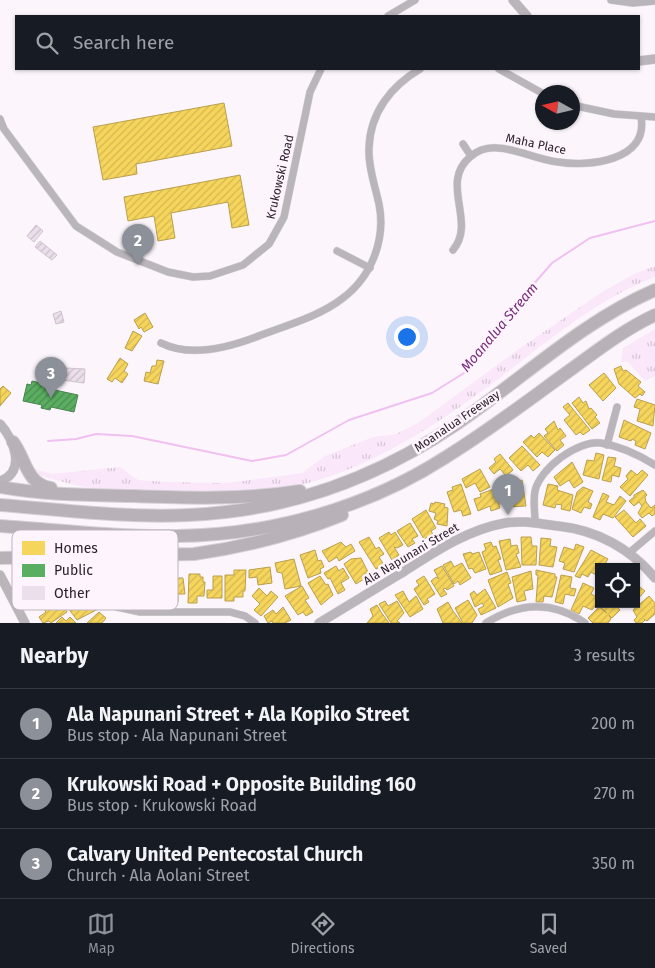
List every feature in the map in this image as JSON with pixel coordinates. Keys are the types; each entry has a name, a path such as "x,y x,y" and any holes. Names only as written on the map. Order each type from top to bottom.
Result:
{"highway":[{"name":"Moanalua Freeway","path":"0,505 151,516 197,515 275,504 349,482 393,462 436,438 599,320 655,290"},
{"name":"Moanalua Freeway","path":"178,535 252,530 337,509 384,490 445,458 613,338 655,315"},
{"path":"13,442 20,451 30,475 39,484 108,496"},
{"path":"178,554 194,554 249,544 305,529 374,503 445,458"},
{"path":"0,487 108,496 242,498 262,497 349,482"},
{"name":"Moanalua Freeway","path":"1,526 61,530"}],"street":[{"path":"390,15 415,0"},
{"path":"611,0 655,1"},
{"path":"515,1 527,15"},
{"path":"640,60 655,59"},
{"name":"Krukowski Road","path":"0,119 4,130 76,226 117,252 158,269 184,276 210,276 227,272 251,260 276,235 284,217 310,92 321,70"},
{"path":"161,343 171,348 201,350 248,341 330,307 350,292 370,268 378,242 380,224 379,204 369,157 372,130 387,96 399,83 418,70"},
{"path":"500,70 535,89"},
{"path":"580,107 602,112 655,117"},
{"name":"Maha Place","path":"471,156 481,150 498,148 563,163 615,158 626,153 638,140 642,125 641,117"},
{"path":"453,250 459,242 462,232 456,182 460,170 471,156 463,144"},
{"path":"337,251 370,268"},
{"path":"607,445 617,407"},
{"path":"0,424 13,442 16,462 13,470 0,481"},
{"path":"535,522 535,490 540,478 547,469 580,447 600,443 631,452 655,465"},
{"name":"Ala Napunani Street","path":"319,623 464,536 504,524 535,522 598,535 629,553 655,578"},
{"path":"629,553 655,531"},
{"path":"0,575 12,598"},
{"path":"486,623 513,609 539,606 563,611 585,623"},
{"path":"18,610 25,623"},
{"path":"131,610 140,612 230,612 245,616 255,623"}],"green space":[{"path":"655,266 655,277 609,299 588,312 458,408 373,459 342,472 311,482 279,489 246,493 116,491 69,483 36,474 34,469 52,474 120,467 138,480 227,483 302,473 325,456 373,437 396,434 418,423 516,351 602,292 634,274"},
{"path":"655,329 655,376 645,381 628,362 621,362 623,348"}],"building: Homes":[{"path":"224,103 232,146 136,164 137,174 103,180 93,127"},
{"path":"240,175 249,225 232,228 228,202 171,213 175,238 158,241 154,216 128,221 124,197"},
{"path":"145,313 153,327 144,332 141,327 139,329 134,320"},
{"path":"133,331 142,336 132,351 125,348"},
{"path":"120,358 128,364 124,371 128,374 122,383 115,378 112,382 107,379"},
{"path":"157,360 164,361 158,384 144,381 146,372 150,373 152,366 156,366"},
{"path":"621,366 623,371 626,370 641,382 638,386 645,392 642,396 640,394 635,398 619,384 614,369"},
{"path":"604,373 616,388 603,401 589,385"},
{"path":"3,386 11,393 0,406 0,389"},
{"path":"579,397 583,403 586,401 589,409 591,408 597,415 595,417 600,423 592,429 572,403"},
{"path":"637,399 655,405 653,426 637,421 640,409 634,407"},
{"path":"568,403 590,430 583,435 580,432 576,435 564,420 570,415 563,407"},
{"path":"624,420 651,433 645,449 635,445 636,441 632,439 631,441 619,437"},
{"path":"554,421 558,430 560,428 566,436 560,440 564,445 557,451 544,436 548,433 545,429"},
{"path":"539,433 555,450 548,457 542,452 537,457 523,442 531,435 534,438"},
{"path":"522,446 540,465 533,471 528,465 521,471 509,458"},
{"path":"596,453 604,455 599,479 583,475 587,460 594,461"},
{"path":"500,454 513,470 506,476 500,469 494,474 489,468 496,462 494,459"},
{"path":"608,457 616,458 614,466 621,468 619,477 612,475 611,482 602,480"},
{"path":"572,462 583,482 574,488 569,480 560,486 554,477"},
{"path":"480,469 490,487 480,492 475,483 466,488 462,479"},
{"path":"631,470 637,475 642,470 648,475 630,496 620,487 628,479 626,476"},
{"path":"522,480 526,506 506,507 502,485"},
{"path":"461,484 471,514 463,516 461,510 454,512 447,492 453,490 452,487"},
{"path":"548,484 558,486 557,490 573,495 570,511 561,509 562,505 556,504 555,508 543,505"},
{"path":"583,487 593,491 588,502 592,504 590,509 584,507 581,513 572,509 577,492"},
{"path":"494,489 500,508 491,511 490,506 478,511 474,499 481,497 480,494"},
{"path":"643,490 647,495 645,497 646,502 651,508 655,505 655,514 652,516 649,513 642,518 638,513 642,506 639,502 634,506 629,501 634,495"},
{"path":"603,493 609,496 606,502 614,505 620,496 626,501 613,518 603,514 600,520 593,517"},
{"path":"435,502 445,504 444,507 448,508 447,526 437,524 438,521 434,519 436,513 429,511 431,503 434,504"},
{"path":"426,510 436,528 431,531 433,534 424,539 412,519"},
{"path":"624,510 636,523 640,519 646,526 633,537 615,517"},
{"path":"410,523 418,536 412,539 415,543 408,547 397,531"},
{"path":"389,532 391,535 395,532 403,545 397,548 394,547 399,555 392,560 379,538"},
{"path":"369,537 376,549 379,547 384,554 379,557 384,565 376,569 359,542"},
{"path":"521,537 531,537 532,546 537,546 536,565 522,565"},
{"path":"541,538 551,539 550,546 557,547 553,567 539,565"},
{"path":"510,539 511,546 517,545 519,553 516,554 521,567 506,570 499,541"},
{"path":"341,542 346,547 351,544 355,551 339,561 337,557 329,562 322,551"},
{"path":"491,542 493,547 496,546 501,559 498,560 502,571 490,575 482,552 486,550 484,544"},
{"path":"576,544 584,547 574,572 563,569 565,563 559,561 564,547 574,550"},
{"path":"315,550 318,561 321,560 324,567 320,569 321,573 308,578 300,555"},
{"path":"591,550 608,559 606,563 595,563 595,574 591,572 588,577 582,574 580,578 575,576"},
{"path":"471,552 472,554 479,552 486,569 475,573 472,568 469,569 463,554"},
{"path":"361,558 368,572 362,576 364,579 356,584 344,564 351,559"},
{"path":"294,559 301,586 285,589 282,573 277,572 275,563"},
{"path":"451,561 454,567 462,563 471,578 460,585 458,581 454,584 443,565"},
{"path":"336,566 339,571 343,568 349,578 341,583 345,590 338,594 330,578 328,579 324,573"},
{"path":"442,566 454,586 447,590 443,589 447,594 441,597 431,581 436,577 439,579 434,570"},
{"path":"270,567 272,583 258,585 257,577 249,578 249,570"},
{"path":"234,570 246,570 245,591 243,591 243,597 234,597 234,601 225,601 225,575 234,575"},
{"path":"536,570 555,574 555,577 557,577 552,597 544,596 543,602 536,602 538,575 536,575"},
{"path":"531,571 533,589 524,591 526,600 517,602 512,577"},
{"path":"507,572 511,583 508,584 513,598 498,607 488,580"},
{"path":"189,574 200,574 200,577 203,577 203,582 205,582 204,596 197,596 197,603 188,603"},
{"path":"561,575 572,577 570,588 576,589 574,596 565,594 563,604 555,602"},
{"path":"213,576 222,576 222,598 207,598 207,590 213,590"},
{"path":"320,576 326,585 328,584 333,595 321,605 308,583"},
{"path":"424,576 435,594 427,599 429,602 424,605 414,589 419,585 416,581"},
{"path":"178,578 183,578 185,594 178,594"},
{"path":"583,583 594,588 591,594 595,596 595,606 592,610 583,606 579,614 571,610"},
{"path":"302,586 309,598 305,600 313,612 306,616 303,612 298,615 285,596"},
{"path":"640,587 645,591 640,597"},
{"path":"259,588 267,596 271,591 278,597 261,616 254,610 260,604 252,596"},
{"path":"485,589 496,608 481,615 478,609 484,606 482,603 475,607 470,594 474,591 477,595"},
{"path":"403,591 409,602 416,596 423,609 410,617 395,595"},
{"path":"649,596 655,603 655,614 647,621 644,619 642,623 636,623 634,620 637,617 633,610 640,608 640,604"},
{"path":"468,600 477,615 472,623 463,623 455,608"},
{"path":"385,601 388,606 397,601 404,613 397,621 400,623 391,623 379,604"},
{"path":"448,602 462,623 443,623 437,609"},
{"path":"377,605 389,623 367,623 373,616 370,609"},
{"path":"283,607 291,620 285,623 273,623 272,621 268,623 264,616 273,610 276,614"},
{"path":"598,608 607,613 601,608 618,608 620,610 612,618 609,615 611,619 608,623 593,623 588,618"},
{"path":"45,610 66,610 67,612 51,623 49,621 43,623 39,617 46,612"},
{"path":"70,610 96,610 77,620"},
{"path":"99,612 106,618 102,623 87,623"},
{"path":"62,617 66,621 70,617 76,623 56,623"}],"building: Public":[{"path":"32,381 55,386 55,390 78,395 74,412 51,407 50,410 41,408 42,405 23,401 27,384 31,385"}],"building: Other":[{"path":"36,225 43,231 34,242 27,236"},
{"path":"40,241 57,255 52,260 35,247"},
{"path":"61,311 64,322 56,324 53,314"},
{"path":"47,367 85,369 84,383 47,378"}],"waterway":[{"name":"Moanalua Stream","path":"48,441 76,439 96,434 132,436 252,461 286,455 349,420 432,393 464,373 525,294 552,263 590,238 655,221"}],"place":[{"name":"Krukowski Road + Opposite Building 160","path":"138,265"},
{"name":"Calvary United Pentecostal Church","path":"51,398"},
{"name":"Ala Napunani Street + Ala Kopiko Street","path":"508,515"}]}
